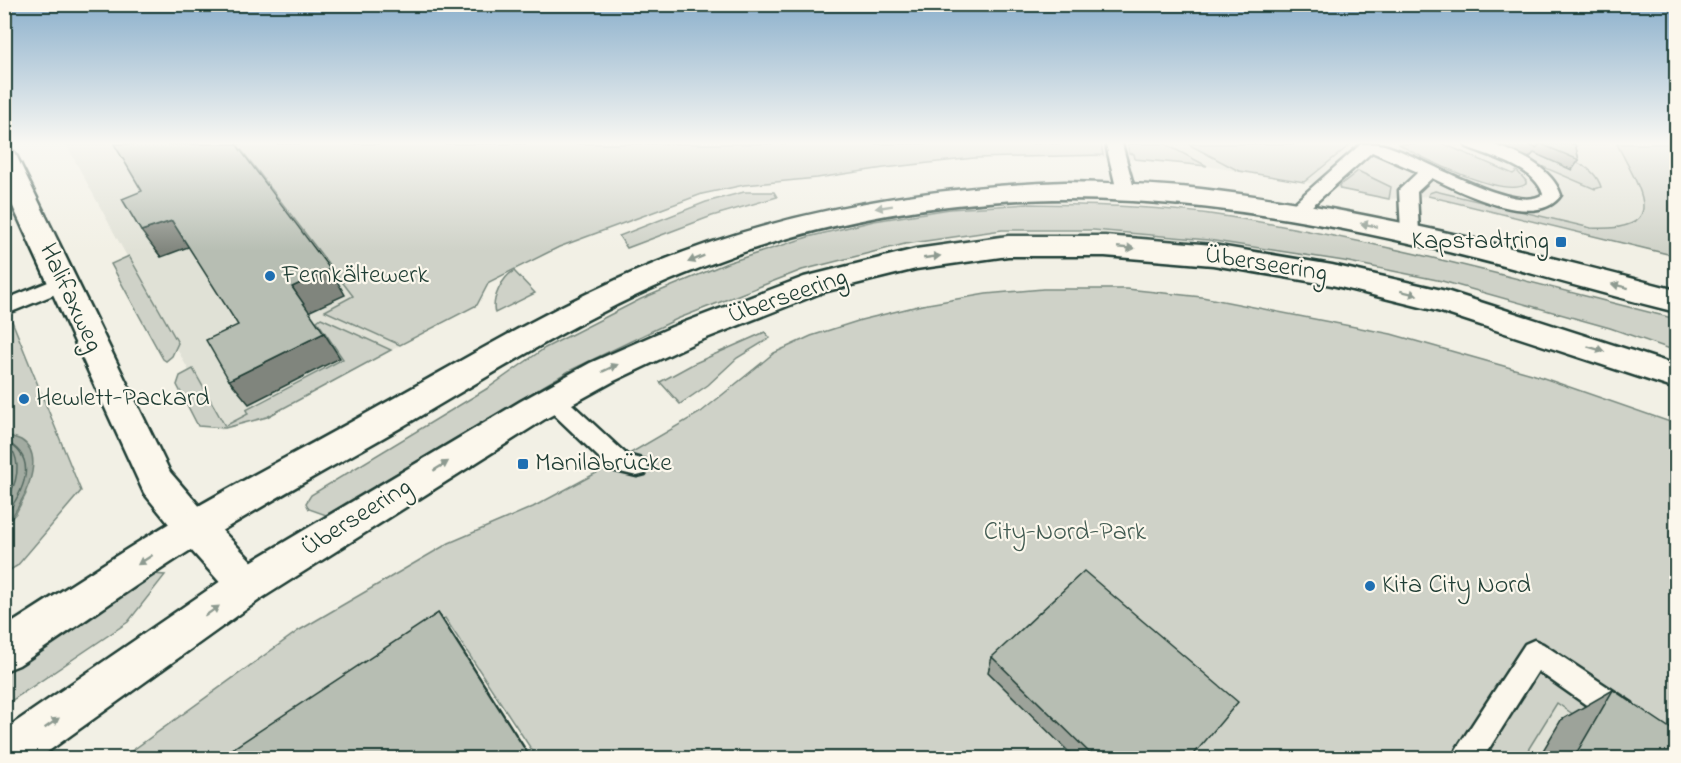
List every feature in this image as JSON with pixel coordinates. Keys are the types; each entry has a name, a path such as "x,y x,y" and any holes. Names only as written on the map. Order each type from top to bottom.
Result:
{"street":[{"name":"Halifaxweg","path":"15,180 157,482 195,528 248,585"},
{"path":"4,651 195,528 541,331 629,286 715,252 800,224 860,211 945,197 1023,191 1126,192 1208,198 1298,210 1410,233 1677,301"},
{"name":"Überseering","path":"4,757 248,585 552,399 602,372 683,335 815,284 916,259 1008,246 1105,246 1201,254 1332,274 1446,302 1677,377"}],"lane":[{"path":"1123,180 1126,192"},
{"path":"1298,210 1329,180"},
{"path":"1410,233 1408,190 1420,180"},
{"path":"1452,180 1497,197 1531,206 1546,202 1552,195 1552,188 1546,180"},
{"path":"4,308 63,283"},
{"path":"552,399 620,463 637,467"},
{"path":"1467,759 1534,653 1639,725"}],"shaded area":[{"path":"85,180 287,180 412,339 265,419 221,430"},
{"path":"1289,180 1676,180 1676,256 1429,196 1389,199"},
{"path":"1557,703 1635,758 1523,758"}],"green space":[{"path":"264,180 800,180 744,185 702,194 559,247 489,282 477,305 400,345 325,311 353,296"},
{"path":"1347,180 1376,180 1391,187 1389,199 1340,189 1339,186"},
{"path":"1476,180 1525,180 1526,184 1515,187"},
{"path":"1573,180 1598,180 1601,187 1595,189"},
{"path":"1635,180 1676,180 1676,256 1428,196 1429,193 1435,191 1591,228 1616,227 1632,223 1641,215 1643,205"},
{"path":"744,192 774,192 777,197 712,216 627,248 619,236 706,202"},
{"path":"1027,204 1129,207 1205,213 1398,250 1676,319 1676,351 1610,328 1442,281 1344,261 1208,240 1093,230 1002,230 905,244 802,270 677,319 569,371 326,515 309,509 306,503 311,495 488,388 545,348 641,299 727,263 808,237 874,221 950,209"},
{"path":"129,256 178,343 172,356 166,361 111,264"},
{"path":"514,271 535,293 495,313 498,289 505,278"},
{"name":"City-Nord-Park","path":"1043,289 1127,289 1202,297 1391,334 1532,374 1676,424 1676,758 1635,758 1557,703 1523,758 537,758 445,618 234,758 122,758 298,631 449,543 533,507 600,471 701,412 774,353 811,336 861,320 922,305 986,294"},
{"path":"321,318 391,350 267,417 225,428 198,426 177,385 180,376 193,369 225,426 248,414 246,410 343,359 317,321"},
{"name":"Hewlett-Packard","path":"12,321 81,491 17,566 5,573 5,525 16,513 26,494 7,435 5,436 5,324"},
{"path":"765,332 770,338 737,358 708,385 680,404 660,382 693,364"},
{"path":"151,574 165,575 128,622 5,705 5,674"}],"water":[{"path":"4,436 21,440 29,448 32,470 24,496 5,525"}],"building":[{"name":"Fernkältewerk","path":"135,180 263,180 330,269 292,287 324,333 229,380 206,340 238,325 172,221 141,231 122,199 142,191"},
{"path":"1084,571 1238,702 1190,759 1096,759 992,657"},
{"path":"438,613 531,759 217,759"},
{"path":"1613,690 1677,733 1677,759 1573,759"}],"place":[{"name":"Kapstadtring","path":"1561,242"},
{"name":"Fernkältewerk","path":"270,276"},
{"name":"Hewlett-Packard","path":"24,399"},
{"name":"Manilabrücke","path":"523,464"},
{"name":"Kita City Nord","path":"1370,586"}]}
